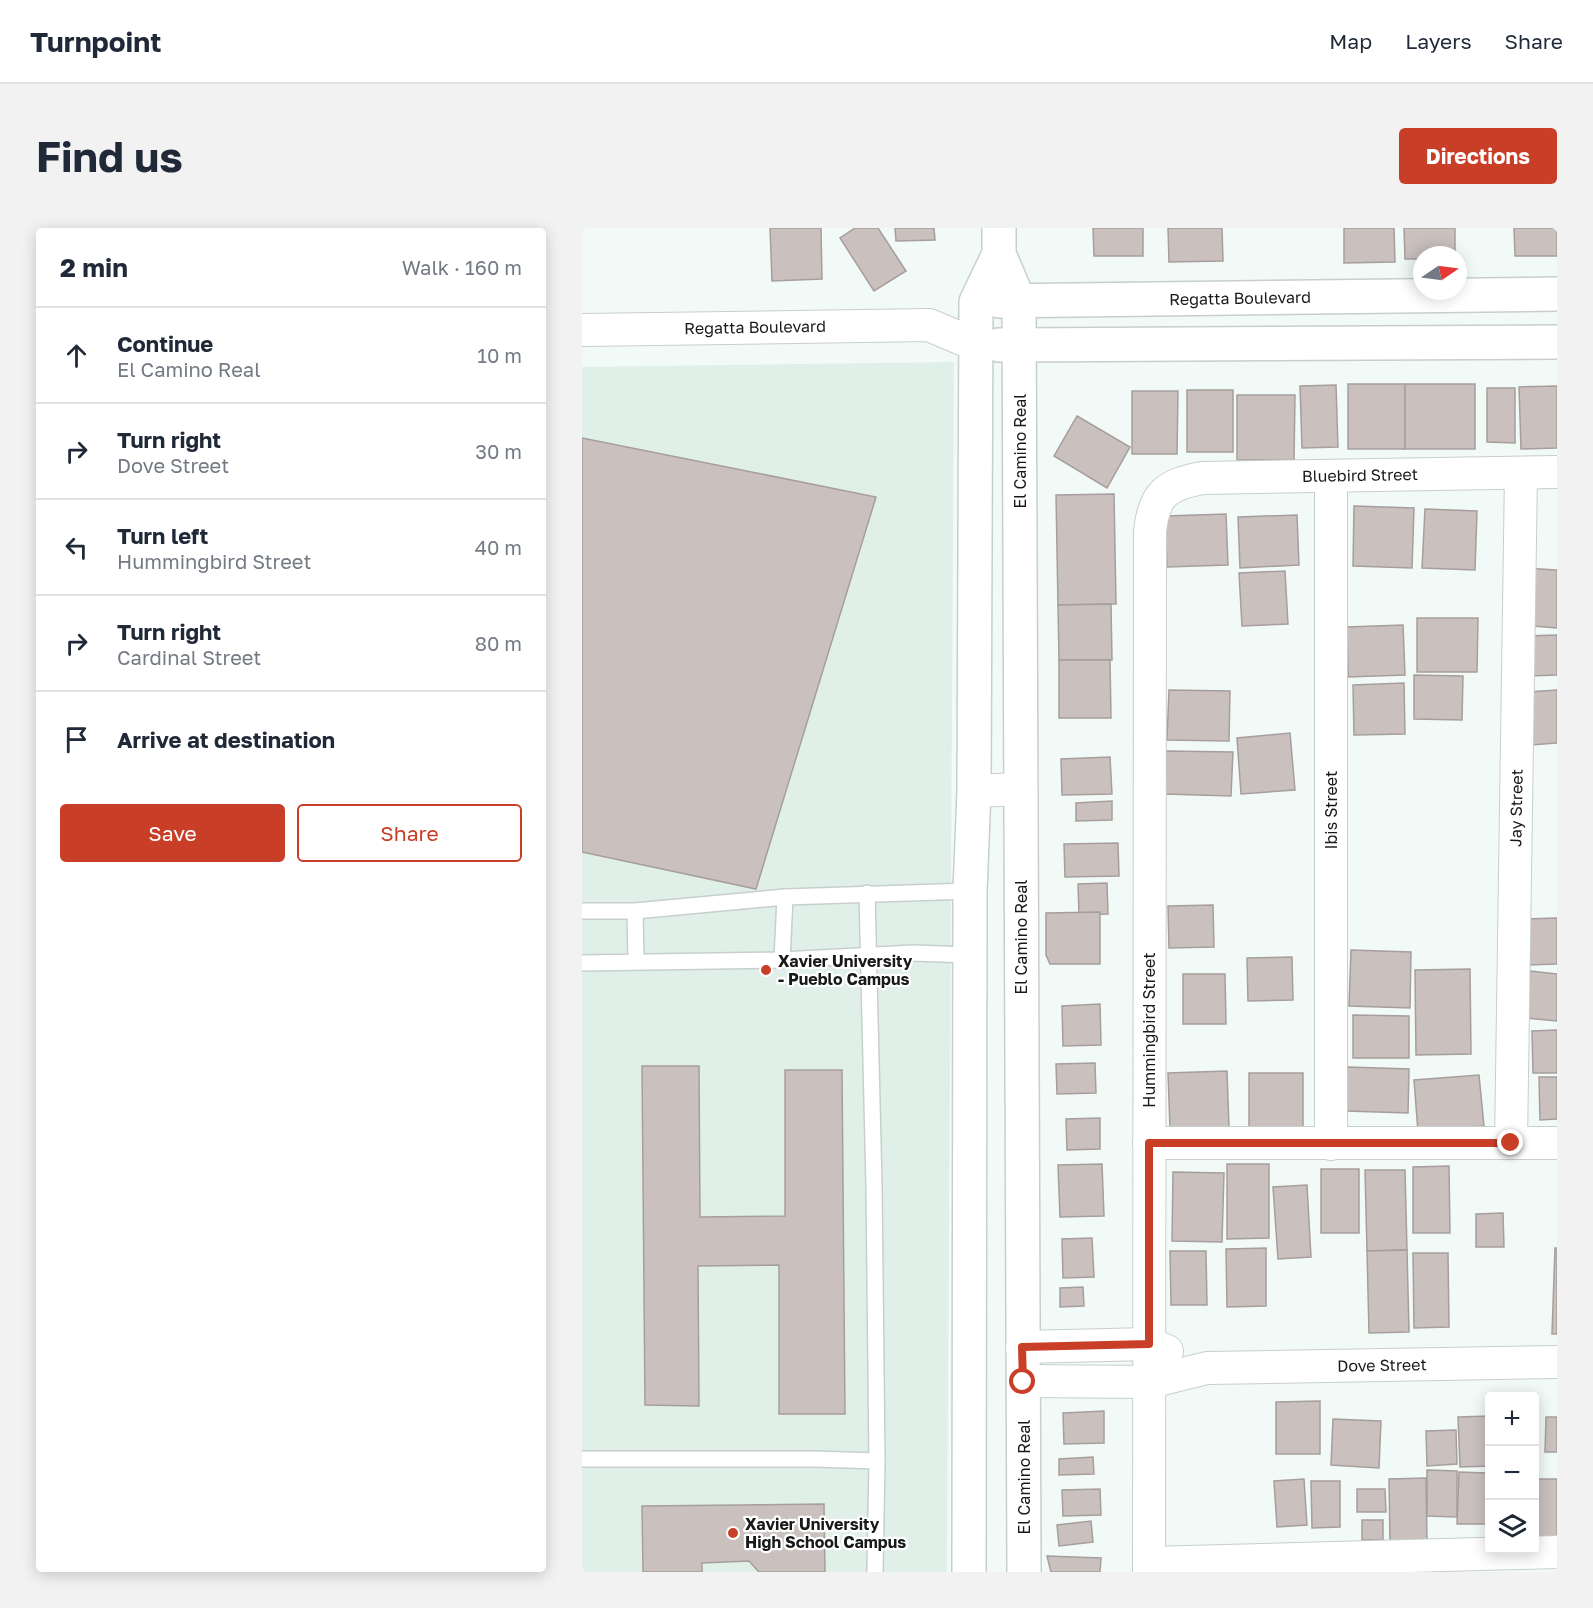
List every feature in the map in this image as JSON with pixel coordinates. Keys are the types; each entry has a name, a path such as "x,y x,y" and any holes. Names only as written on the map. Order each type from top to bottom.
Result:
{"street":[{"path":"999,241 1020,301"},
{"path":"969,1572 969,955 974,791 976,302 999,241"},
{"name":"Regatta Boulevard","path":"929,325 976,302 1557,294"},
{"name":"El Camino Real","path":"1020,301 1024,1572"},
{"name":"Regatta Boulevard","path":"582,330 929,325 976,345 1557,342"},
{"name":"Bluebird Street","path":"1165,492 1181,482 1202,478 1557,472"},
{"name":"Jay Street","path":"1511,1143 1521,473"},
{"name":"Ibis Street","path":"1331,476 1331,1144"},
{"name":"Hummingbird Street","path":"1149,1567 1150,531 1152,509 1165,492"},
{"path":"974,791 1021,789"},
{"path":"1149,1143 1557,1143"},
{"name":"Dove Street","path":"1022,1347 1149,1344 1207,1368"},
{"name":"Dove Street","path":"1023,1382 1150,1382 1207,1368 1557,1362"},
{"path":"1149,1567 1557,1552"}],"lane":[{"path":"582,911 635,911 785,897 970,891"},
{"path":"867,893 878,1461 875,1572"},
{"path":"782,960 785,897"},
{"path":"635,911 636,962"},
{"path":"582,963 782,960 913,953 969,955"},
{"path":"582,1459 878,1461"}],"shaded area":[{"name":"Xavier University - Pueblo Campus","path":"954,362 947,1572 582,1572 582,367"}],"building":[{"path":"770,228 821,228 822,279 772,281"},
{"path":"855,228 878,228 906,271 874,291 840,238"},
{"path":"895,228 934,228 935,240 896,241"},
{"path":"1093,228 1143,228 1143,256 1094,256"},
{"path":"1168,228 1222,228 1223,261 1169,262"},
{"path":"1344,228 1394,228 1395,262 1344,263"},
{"path":"1404,228 1455,228 1455,246 1413,246 1413,259 1405,259"},
{"path":"1514,228 1557,228 1557,256 1515,256"},
{"path":"1348,384 1405,384 1405,449 1348,449"},
{"path":"1405,384 1475,384 1475,449 1405,449"},
{"path":"1336,385 1338,447 1302,448 1300,386"},
{"path":"1557,386 1557,448 1521,449 1519,387"},
{"path":"1487,388 1515,388 1515,443 1487,442"},
{"path":"1187,390 1233,390 1233,452 1187,452"},
{"path":"1132,391 1178,391 1177,454 1132,454"},
{"path":"1237,395 1295,395 1294,460 1237,460"},
{"path":"1077,416 1130,447 1107,488 1054,456"},
{"path":"582,438 876,497 756,889 582,852"},
{"path":"1114,494 1116,604 1058,605 1056,495"},
{"path":"1354,506 1414,508 1412,568 1353,566"},
{"path":"1425,509 1477,511 1475,570 1422,568"},
{"path":"1226,514 1228,565 1167,567 1165,516"},
{"path":"1297,515 1299,565 1240,568 1238,517"},
{"path":"1523,568 1557,570 1557,628 1520,625"},
{"path":"1285,571 1288,624 1242,626 1239,573"},
{"path":"1111,604 1112,660 1059,660 1058,605"},
{"path":"1417,618 1478,618 1477,672 1417,672"},
{"path":"1403,625 1405,675 1348,677 1347,627"},
{"path":"1557,635 1557,675 1529,676 1527,636"},
{"path":"1059,660 1110,660 1111,718 1059,718"},
{"path":"1414,675 1463,676 1462,720 1414,719"},
{"path":"1404,683 1405,734 1354,735 1353,685"},
{"path":"1169,690 1230,691 1229,741 1167,740"},
{"path":"1557,690 1557,743 1531,745 1528,692"},
{"path":"1290,733 1295,790 1241,794 1237,738"},
{"path":"1166,751 1233,752 1231,796 1165,794"},
{"path":"1110,757 1112,794 1062,795 1061,759"},
{"path":"1112,801 1112,820 1076,821 1076,803"},
{"path":"1118,843 1119,876 1065,877 1064,844"},
{"path":"1107,883 1108,914 1079,915 1078,884"},
{"path":"1213,905 1214,947 1169,948 1168,906"},
{"path":"1100,912 1100,964 1050,964 1046,955 1046,913"},
{"path":"1557,918 1557,964 1527,965 1526,919"},
{"path":"1351,950 1411,952 1410,1008 1349,1006"},
{"path":"1292,957 1293,1000 1248,1001 1247,958"},
{"path":"1470,969 1471,1054 1416,1055 1415,970"},
{"path":"1530,971 1557,974 1557,1021 1526,1018"},
{"path":"1183,974 1225,974 1226,1024 1183,1024"},
{"path":"1100,1004 1101,1045 1063,1046 1062,1006"},
{"path":"1353,1015 1409,1016 1409,1058 1353,1058"},
{"path":"1557,1030 1557,1073 1533,1073 1532,1031"},
{"path":"1095,1063 1096,1093 1057,1094 1056,1064"},
{"path":"642,1066 699,1066 700,1217 785,1216 785,1070 842,1070 845,1414 779,1414 779,1265 698,1266 699,1406 645,1405"},
{"path":"1347,1067 1409,1069 1408,1113 1346,1111"},
{"path":"1227,1071 1229,1127 1170,1129 1168,1073"},
{"path":"1249,1073 1303,1073 1303,1136 1249,1136"},
{"path":"1479,1075 1484,1126 1418,1132 1414,1080"},
{"path":"1539,1077 1557,1077 1557,1119 1540,1120"},
{"path":"1100,1118 1100,1149 1067,1150 1066,1119"},
{"path":"1102,1164 1104,1216 1060,1217 1058,1165"},
{"path":"1227,1164 1269,1164 1269,1238 1227,1239"},
{"path":"1449,1166 1450,1233 1413,1233 1413,1167"},
{"path":"1321,1169 1359,1169 1359,1233 1321,1233"},
{"path":"1365,1170 1405,1170 1407,1250 1367,1251"},
{"path":"1173,1172 1224,1173 1222,1242 1172,1241"},
{"path":"1307,1185 1311,1257 1278,1259 1273,1187"},
{"path":"1503,1213 1504,1247 1476,1247 1476,1214"},
{"path":"1092,1238 1094,1277 1063,1278 1062,1239"},
{"path":"1266,1248 1266,1306 1227,1307 1226,1249"},
{"path":"1555,1248 1557,1248 1557,1334 1552,1334"},
{"path":"1407,1250 1409,1332 1369,1333 1367,1251"},
{"path":"1170,1251 1206,1251 1207,1305 1171,1305"},
{"path":"1413,1253 1448,1253 1449,1327 1414,1328"},
{"path":"1083,1287 1084,1306 1060,1307 1060,1288"},
{"path":"1320,1401 1320,1454 1276,1454 1276,1402"},
{"path":"1104,1411 1104,1443 1064,1444 1063,1413"},
{"path":"1485,1416 1485,1466 1460,1467 1458,1417"},
{"path":"1546,1417 1557,1417 1557,1452 1545,1452"},
{"path":"1333,1419 1381,1421 1379,1468 1331,1465"},
{"path":"1456,1430 1457,1464 1427,1466 1426,1431"},
{"path":"1093,1457 1094,1474 1059,1475 1059,1459"},
{"path":"1427,1470 1457,1471 1457,1517 1427,1516"},
{"path":"1459,1472 1485,1473 1485,1524 1457,1524"},
{"path":"1426,1478 1427,1543 1390,1544 1389,1479"},
{"path":"1304,1479 1307,1525 1277,1527 1274,1481"},
{"path":"1539,1479 1557,1479 1557,1537 1539,1538"},
{"path":"1311,1481 1340,1481 1340,1527 1312,1528"},
{"path":"1100,1489 1101,1515 1063,1516 1062,1490"},
{"path":"1357,1489 1385,1489 1386,1512 1357,1512"},
{"name":"Xavier University High School Campus","path":"824,1504 825,1572 759,1572 749,1561 702,1563 702,1572 643,1572 642,1506"},
{"path":"1362,1520 1383,1520 1383,1540 1362,1540"},
{"path":"1091,1521 1093,1542 1059,1546 1057,1525"},
{"path":"1047,1556 1101,1558 1100,1572 1051,1572"}],"place":[{"name":"Xavier University - Pueblo Campus","path":"766,970"},
{"name":"Xavier University High School Campus","path":"733,1533"}],"route":[{"path":"1023,1382 1022,1347 1149,1344 1149,1143 1511,1143"}]}
